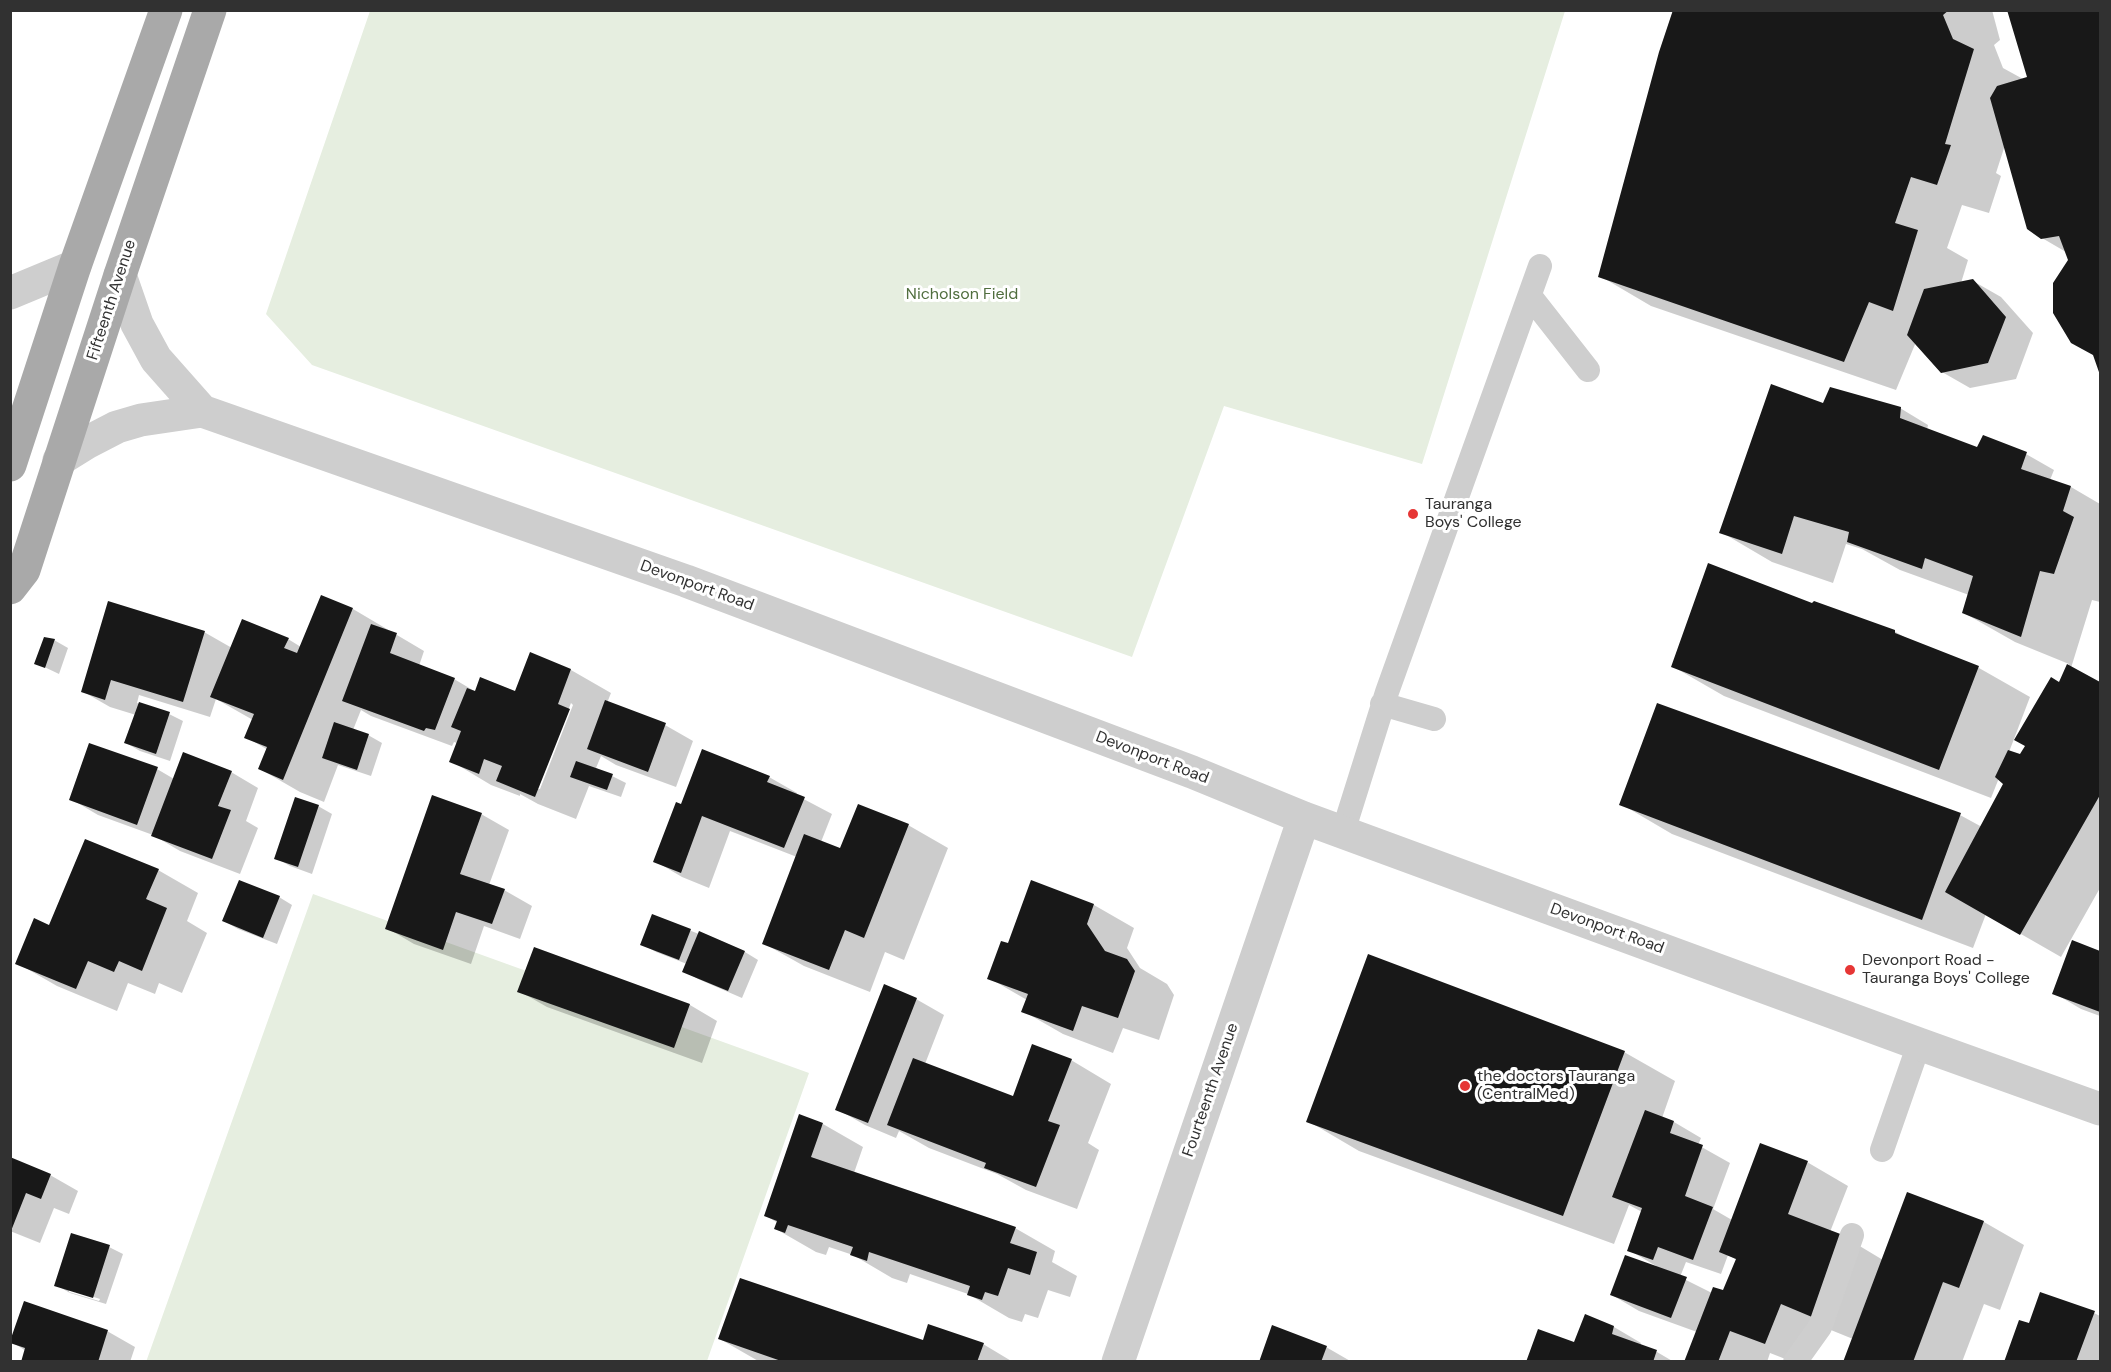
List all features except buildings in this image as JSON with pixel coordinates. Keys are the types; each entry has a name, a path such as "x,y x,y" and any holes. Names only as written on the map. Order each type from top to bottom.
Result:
{"main road":[{"path":"11,463 75,266 166,10"},
{"name":"Fifteenth Avenue","path":"10,588 24,570 120,275 210,10"}],"street":[{"path":"10,294 75,266"},
{"name":"Devonport Road","path":"120,275 137,324 156,359 202,411"},
{"name":"Devonport Road","path":"59,460 117,428 141,420 202,411 686,581 1170,764 1304,818 2100,1109"},
{"name":"Fourteenth Avenue","path":"1118,1362 1304,818"}],"lane":[{"path":"1342,832 1383,704 1540,266"},
{"path":"1530,296 1588,370"},
{"path":"1383,704 1434,719"},
{"path":"1882,1150 1919,1044"},
{"path":"1795,1362 1820,1328 1852,1235"}],"green space":[{"name":"Nicholson Field","path":"370,10 1565,11 1422,464 1224,406 1132,657 312,365 266,314"},
{"path":"313,894 809,1073 707,1361 146,1362"}],"place":[{"name":"Tauranga Boys' College","path":"1413,514"},
{"name":"Devonport Road - Tauranga Boys' College","path":"1850,970"},
{"name":"the doctors Tauranga (CentralMed)","path":"1465,1086"}]}
